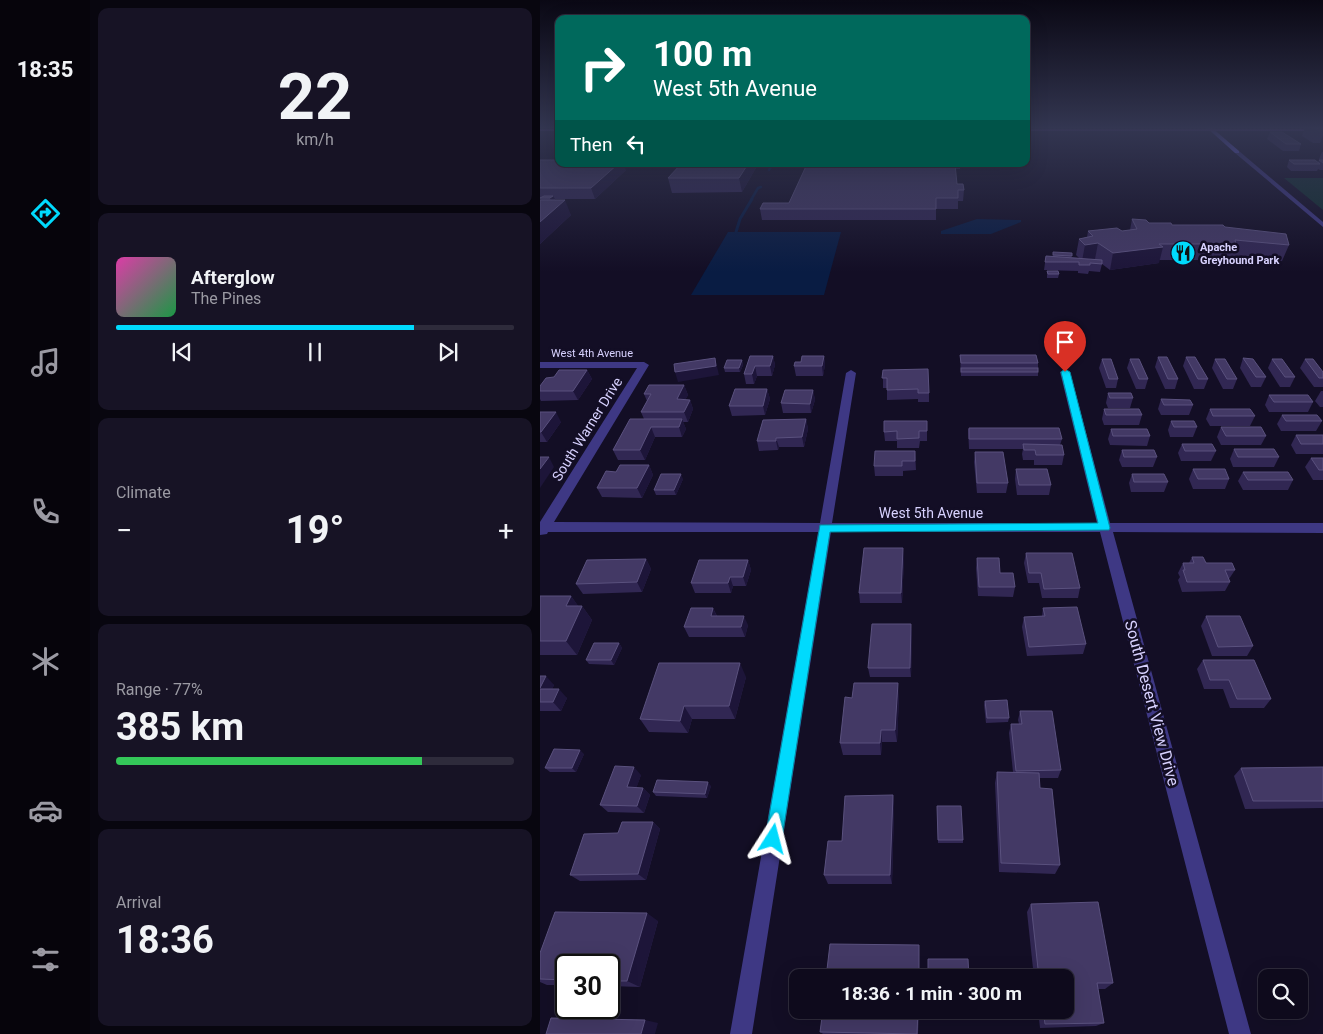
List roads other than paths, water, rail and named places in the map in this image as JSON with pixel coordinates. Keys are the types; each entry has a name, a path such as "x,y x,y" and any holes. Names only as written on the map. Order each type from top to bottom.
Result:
{"street":[{"path":"1264,175 1323,225"},
{"name":"West 4th Avenue","path":"540,365 644,366"},
{"name":"South Warner Drive","path":"541,530 644,366"},
{"name":"South Desert View Drive","path":"1065,372 1104,528 1240,1034"},
{"path":"741,1034 850,373"},
{"name":"West 5th Avenue","path":"541,530 1323,528"}],"water":[{"path":"977,219 1021,220 1021,222 991,234 941,234 941,231"},
{"path":"728,232 841,232 824,295 691,295"}],"waterway":[{"path":"751,200 758,188 761,187"},
{"path":"736,232 740,219 752,199"}],"place":[{"name":"Apache Greyhound Park","path":"1183,253"}]}
